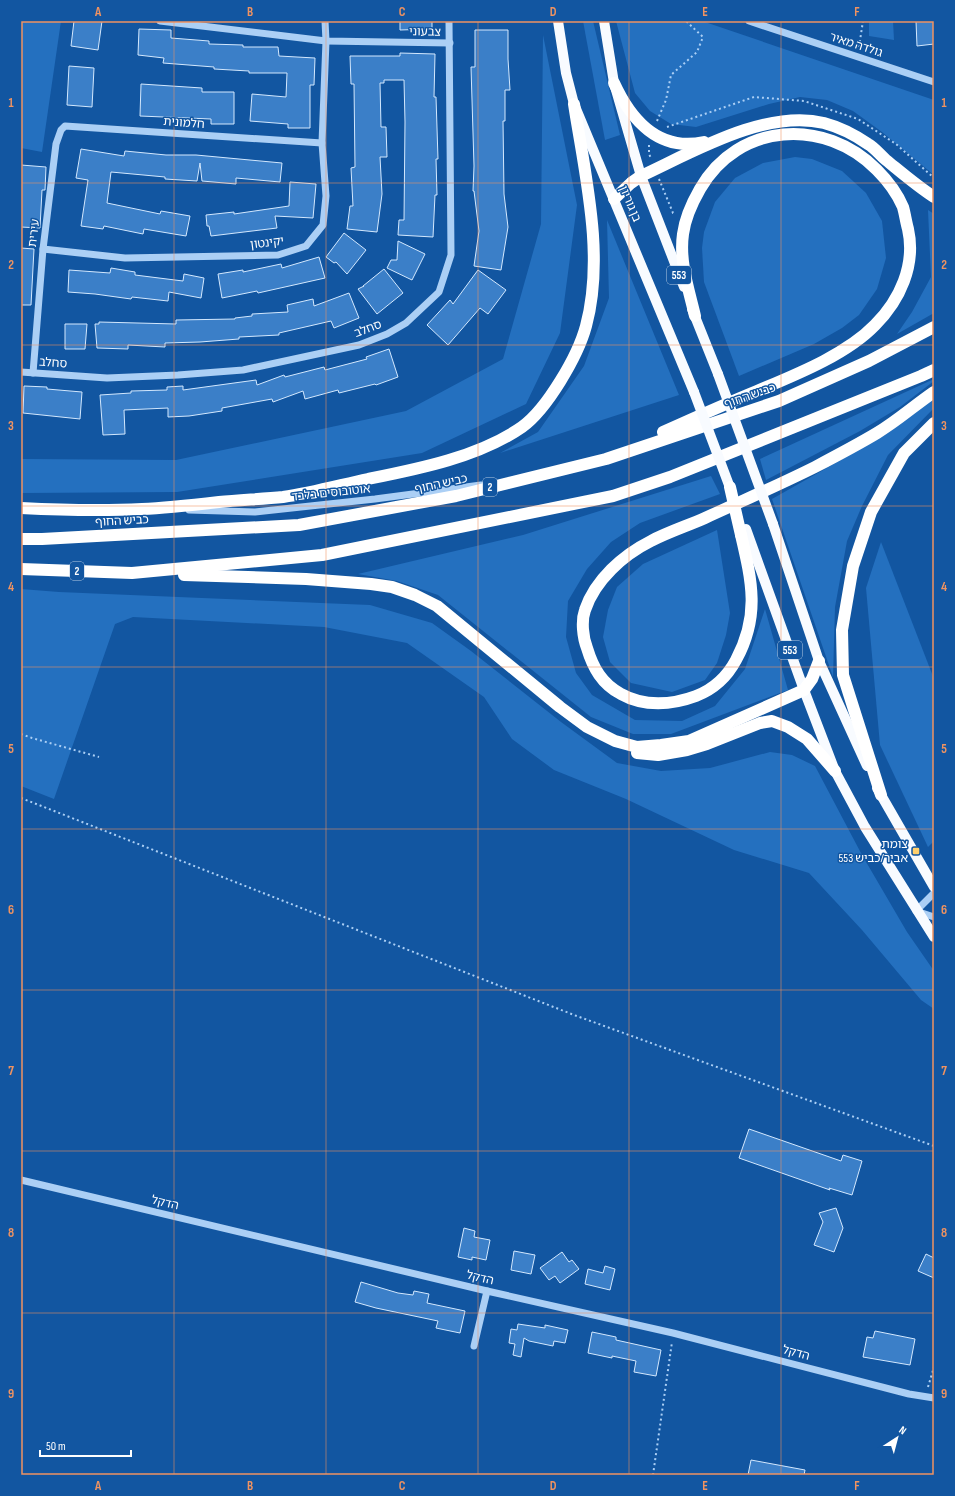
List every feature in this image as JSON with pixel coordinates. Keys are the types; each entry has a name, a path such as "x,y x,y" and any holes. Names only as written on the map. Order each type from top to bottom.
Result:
{"highway":[{"path":"614,83 621,98 631,113 641,124 669,142 681,145 694,144 722,138"},
{"path":"21,508 52,510 140,509 285,496 405,472 457,457 499,441 524,426 538,412 577,352 586,327 590,306 594,265 593,231 574,104"},
{"path":"614,199 641,176 722,138 766,123 803,120 824,123 842,129 869,144 921,189 934,197"},
{"path":"606,459 709,411 799,373 836,354 874,327 894,302 907,273 910,238 903,208 888,182 861,156 836,142 821,136 802,134 769,137 753,141 736,150 722,161 702,184 694,199 686,221 683,234 682,251 686,281 695,316"},
{"name":"כביש החוף","path":"21,539 299,525 456,496 606,459 779,401 869,361 934,326"},
{"name":"2","path":"21,569 132,574 322,555 613,496 670,477 934,370"},
{"path":"730,488 743,532 751,583 752,615 749,631 741,652 732,668 720,682 704,693 686,700 658,704 634,701 618,693 601,679 594,667 584,640 584,612 591,596 604,577 631,553 651,541 689,526 823,462 878,432 934,392"},
{"path":"881,795 842,675 842,630 853,566 871,512 904,452 934,423"},
{"path":"132,574 306,579 392,587 415,595 436,606 601,740 628,752 658,755 707,744 760,723 772,721 788,727 807,739 835,771"},
{"path":"560,707 587,727 615,741 637,747 661,746 689,741 804,690 812,680 819,661"}],"main road":[{"name":"בן גוריון","path":"558,21 566,73 574,104 694,392 730,488"},
{"name":"בן גוריון","path":"604,21 614,83 641,176"},
{"name":"553","path":"641,176 718,374 819,661 881,795 934,887"},
{"name":"553","path":"743,532 835,771 864,827 934,938"}],"street":[{"name":"צבעוני","path":"160,21 326,42 450,43"},
{"name":"יקינטון","path":"43,249 125,258 278,255 306,246 323,225 326,196 322,144 326,42 325,21"},
{"name":"סחלב","path":"21,372 107,378 243,370 359,345 387,334 406,323 439,292 451,255 449,21"},
{"name":"גולדה מאיר","path":"749,21 934,82"},
{"name":"חלמונית","path":"56,144 61,130 65,126 322,144"},
{"name":"עירית","path":"33,373 43,249 56,144"},
{"name":"אוטובוסים בלבד","path":"140,509 255,512 375,500 523,479"},
{"path":"934,893 916,911 934,917"},
{"name":"הדקל","path":"21,1180 487,1291 673,1333 894,1390 934,1398"},
{"path":"474,1346 487,1291"}],"path":[{"path":"686,21 703,37 697,52 671,75 666,100 655,125 650,131 649,154 673,213 686,221"},
{"path":"857,56 863,21"},
{"path":"21,734 99,757"},
{"path":"21,798 574,1015 934,1146"},
{"path":"653,1475 673,1333"},
{"path":"924,1397 934,1368"}],"shaded area":[{"path":"21,21 61,21 42,152 21,148"},
{"path":"583,21 593,21 620,135 605,140"},
{"path":"616,21 702,21 934,100 934,175 882,132 853,111 827,100 800,97 769,104 696,127 671,124 650,111 635,93"},
{"path":"869,21 893,21 894,40 869,36"},
{"path":"543,35 577,205 560,333 526,404 422,453 177,492 21,493 21,459 176,460 406,411 503,359 541,224"},
{"path":"795,157 812,159 842,171 866,193 882,221 886,258 877,289 859,315 842,328 814,344 739,376 704,282 702,248 704,232 715,202 735,178 763,163"},
{"path":"928,210 934,214 934,313 897,334 912,312 931,277"},
{"path":"607,220 679,395 500,453 538,432 584,366 609,298"},
{"path":"934,379 934,381 900,407 860,431 766,480 760,459"},
{"path":"934,399 934,408 888,455 862,506 847,541 835,607 833,677 772,499 885,435"},
{"path":"711,476 720,494 640,523 611,542 587,569 568,601 566,637 576,673 592,695 635,720 682,721 715,706 745,669 765,609 788,690 671,734 633,734 591,717 438,595 397,581 358,574 523,535"},
{"path":"717,530 730,613 726,635 717,663 705,680 672,692 631,683 610,662 603,637 608,610 617,587 643,564"},
{"path":"881,542 934,679 934,841 928,847 880,745 866,588"},
{"path":"21,589 59,592 370,605 432,623 471,651 561,722 617,763 661,771 710,768 770,752 792,755 815,766 862,855 907,932 934,971 934,1009 921,1000 862,930 809,873 734,850 626,799 554,770 512,739 484,697 407,643 324,627 133,617 115,624 54,799 21,786"}],"building":[{"path":"74,21 102,21 98,50 71,46"},
{"path":"400,21 432,21 432,29 400,30"},
{"path":"916,21 934,21 934,44 917,46"},
{"path":"139,29 171,30 171,38 209,41 209,44 243,45 243,47 278,47 279,56 315,58 314,85 310,85 310,128 288,128 288,124 250,121 252,94 286,97 287,73 249,73 249,71 214,69 214,67 163,63 164,58 138,55"},
{"path":"475,30 508,30 510,90 505,90 505,121 503,121 504,194 508,227 501,270 474,266 479,231 473,191 474,166 471,67 475,67"},
{"path":"400,53 435,54 434,97 436,97 438,159 436,159 437,195 435,195 433,237 398,235 399,220 404,220 404,80 384,80 384,83 380,83 381,127 386,127 387,157 380,157 382,194 377,232 347,229 350,206 353,206 351,168 355,167 354,84 351,84 350,56 400,56"},
{"path":"69,66 94,68 92,107 67,105"},
{"path":"141,84 202,88 202,92 234,92 234,124 211,124 211,119 140,116"},
{"path":"81,149 124,156 125,151 166,155 196,155 282,163 280,182 236,178 236,184 202,181 200,163 197,181 165,179 165,177 111,172 107,203 160,214 161,211 190,216 186,236 144,229 143,234 104,226 103,229 81,226 88,180 76,178"},
{"path":"21,165 46,167 45,190 42,190 40,228 21,227"},
{"path":"290,182 316,184 313,218 275,216 277,228 211,236 209,226 207,226 206,215 234,212 234,214 289,206"},
{"path":"344,233 366,250 347,274 336,262 334,263 326,257"},
{"path":"398,241 425,254 412,280 387,268 391,260 397,260"},
{"path":"21,248 34,249 31,305 21,305"},
{"path":"319,257 325,278 258,293 257,291 222,298 218,274 243,270 243,272 281,264 282,268"},
{"path":"111,268 135,272 135,275 183,281 184,274 204,278 201,298 169,292 168,301 132,297 131,299 68,292 69,270 110,273"},
{"path":"384,269 403,293 377,314 358,289 364,286"},
{"path":"478,270 506,290 488,314 480,308 448,345 427,325 450,300 453,304"},
{"path":"349,293 359,318 334,328 331,321 279,333 279,335 239,337 239,339 200,342 165,343 165,347 128,345 128,349 97,348 95,324 99,324 99,322 176,324 176,320 235,319 252,316 252,314 288,312 287,305 313,299 314,306"},
{"path":"65,324 87,324 85,349 65,349"},
{"path":"389,349 398,377 376,385 339,393 338,390 305,399 303,391 273,402 272,399 222,408 222,411 189,416 168,417 168,408 124,410 125,434 103,435 100,395 131,393 131,391 167,390 167,387 183,386 183,390 256,380 257,385 284,375 285,377 324,367 325,370 367,359 366,357"},
{"path":"24,386 47,387 47,389 82,392 80,419 23,413"},
{"path":"749,1129 841,1161 843,1155 862,1161 852,1195 829,1188 830,1190 739,1158"},
{"path":"836,1208 843,1228 834,1252 814,1245 823,1222 819,1213"},
{"path":"464,1228 475,1231 474,1237 490,1240 486,1260 472,1257 472,1260 458,1257"},
{"path":"514,1251 535,1255 531,1274 511,1270"},
{"path":"562,1252 569,1262 572,1260 579,1269 560,1283 555,1276 549,1280 540,1268"},
{"path":"926,1254 934,1258 934,1278 918,1271"},
{"path":"605,1266 615,1269 610,1290 585,1284 588,1269 603,1273"},
{"path":"361,1282 398,1293 413,1295 414,1291 429,1294 427,1303 465,1311 460,1333 436,1328 438,1321 355,1302"},
{"path":"518,1324 545,1328 545,1325 568,1330 565,1343 554,1341 553,1346 529,1341 524,1338 521,1357 513,1355 515,1344 509,1343 511,1329 517,1330"},
{"path":"875,1331 915,1339 910,1365 863,1357 867,1337 873,1338"},
{"path":"592,1332 616,1337 616,1340 661,1350 656,1376 634,1372 636,1361 588,1353"},
{"path":"751,1460 805,1470 804,1475 748,1475"}],"place":[{"name":"צומת אביר/כביש 553","path":"916,851"}]}
